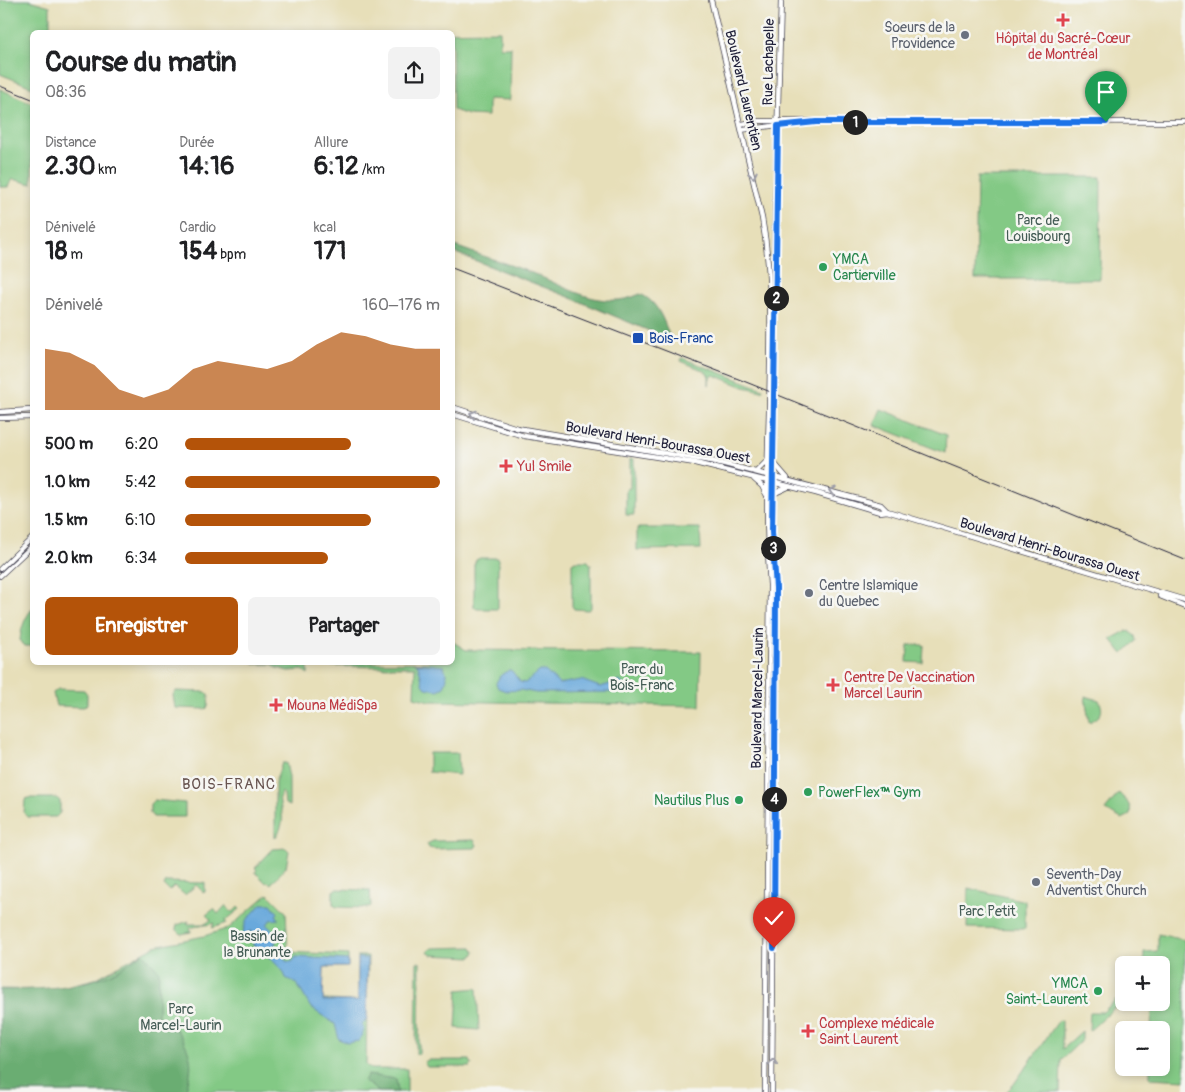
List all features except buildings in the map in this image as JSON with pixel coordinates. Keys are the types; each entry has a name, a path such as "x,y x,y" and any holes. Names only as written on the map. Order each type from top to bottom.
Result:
{"main road":[{"name":"Boulevard Laurentien","path":"711,0 742,127 767,244 771,309 772,395"},
{"name":"Rue Lachapelle","path":"772,395 781,0"},
{"path":"742,127 756,121 778,124"},
{"path":"742,127 801,122 1185,122"},
{"name":"Boulevard Marcel-Laurin","path":"772,395 768,474 773,494 772,535 776,588 772,1092"},
{"name":"Boulevard Marcel-Laurin","path":"765,1092 770,585 766,538 767,498 774,476 772,395"},
{"name":"Boulevard Henri-Bourassa Ouest","path":"455,408 498,423 532,431 684,456 757,471 881,505 887,511"},
{"path":"0,412 30,410"},
{"name":"Boulevard Henri-Bourassa Ouest","path":"455,415 524,436 686,462 790,486 880,512 887,511 1185,600"},
{"path":"0,418 30,416"},
{"path":"757,471 769,459"},
{"path":"774,462 788,479"},
{"path":"752,478 762,486 767,498"},
{"path":"773,494 790,486"},
{"path":"0,569 30,540"},
{"path":"0,576 30,548"},
{"name":"Boulevard Henri-Bourassa Ouest","path":"1150,591 1185,606"}],"green space":[{"path":"0,0 29,0 50,6 50,30 30,30 30,86 0,74"},
{"path":"500,31 500,47 511,47 510,100 488,99 488,116 468,115 455,111 455,32"},
{"path":"0,89 30,102 30,184 12,179 8,187 0,187"},
{"name":"Parc de Louisbourg","path":"977,177 1101,177 1100,279 975,279"},
{"path":"455,246 532,273 585,296 612,300 626,299 640,294 656,307 671,340 569,297 455,253"},
{"path":"682,358 763,389 762,391 744,387 714,375 710,378 709,385 709,376 705,371 681,361"},
{"path":"881,409 946,435 945,453 874,425"},
{"path":"630,459 634,459 634,515 626,515 626,489 630,488"},
{"path":"637,528 700,528 701,549 637,550"},
{"path":"480,558 498,558 498,609 477,609 474,607 474,565 476,560"},
{"path":"575,561 588,561 591,565 591,608 588,610 574,609 572,606 572,563"},
{"path":"30,612 30,646 25,646 20,641 25,620"},
{"path":"1128,630 1135,636 1136,641 1123,654 1111,639"},
{"name":"Parc du Bois-Franc","path":"455,643 466,650 701,652 700,706 430,701 414,697 415,667 308,666 308,674 303,670 288,671 274,665 455,665"},
{"path":"908,645 924,645 923,663 907,662"},
{"path":"58,689 84,690 87,694 87,704 84,707 56,706 53,693"},
{"path":"176,691 206,692 209,695 208,707 206,709 175,708 173,695"},
{"path":"1085,696 1099,700 1102,708 1099,716 1089,722"},
{"path":"429,753 458,753 459,775 429,772"},
{"path":"282,763 286,763 289,777 289,806 285,804 284,794 281,792 282,824 275,838 275,782"},
{"path":"1119,793 1128,802 1130,808 1130,815 1122,819 1105,810"},
{"path":"27,798 57,798 60,801 60,813 56,817 27,817 24,813 25,800"},
{"path":"154,800 185,803 185,817 153,817 150,813 150,804"},
{"path":"474,840 477,845 475,848 434,849 429,848 427,844 433,841"},
{"path":"286,848 289,851 286,867 271,884 266,883 255,872 257,870 255,868 273,849"},
{"path":"166,882 205,883 205,892 196,885 185,895 174,886 169,891 164,886"},
{"name":"Parc Petit","path":"968,888 1025,901 1025,929 967,928"},
{"path":"336,889 370,890 371,906 367,908 336,907 333,904 333,891"},
{"name":"Parc Marcel-Laurin","path":"268,894 286,912 288,952 348,955 348,967 324,967 323,1000 358,1001 358,956 368,956 366,1065 372,1069 407,1069 407,1092 0,1092 0,989 49,990 95,979 155,946 204,936 229,928"},
{"path":"226,905 233,912 238,907 240,909 225,921 227,923 212,928 214,923 193,927 190,928 191,932 181,934 176,929 177,925 189,921 187,924 205,924 211,920 206,915 214,909 218,914"},
{"path":"1158,934 1185,940 1185,1080 1150,1078 1150,1076 1170,1076 1170,1021 1151,1021 1152,1011 1170,1011 1170,956 1144,956 1144,952 1158,951"},
{"path":"472,947 475,952 472,957 431,955 428,951 432,948"},
{"path":"143,953 159,971 158,1025 177,1030 189,1053 191,1067 185,1092 0,1092 0,990 56,987 83,983 110,974"},
{"path":"417,962 420,962 419,1054 416,1054"},
{"path":"477,988 479,1030 456,1028 458,990"},
{"path":"1115,1001 1115,1007 1089,1031 1090,1012 1103,1012"},
{"path":"1059,1020 1062,1021 1062,1049 1082,1031 1082,1040 1061,1060 1060,1092 1006,1092 1014,1084"},
{"path":"428,1060 470,1060 472,1065 470,1067 427,1067 424,1062"},
{"path":"368,1075 396,1079 398,1092 379,1092 364,1081"}],"water":[{"path":"418,665 444,666 447,678 444,687 438,690 426,688 423,684"},
{"path":"509,670 512,671 520,682 525,683 540,671 545,671 559,684 581,680 600,687 620,681 626,688 621,692 536,693 521,690 506,691 498,688 496,683 500,676"},
{"name":"Bassin de la Brunante","path":"261,904 271,904 278,913 276,915 279,919 270,920 267,925 277,935 274,948 283,955 286,961 292,962 296,957 348,960 348,967 324,967 323,1001 358,1001 358,958 367,958 367,1019 362,1025 364,1030 359,1041 347,1043 339,1039 335,1024 311,1008 297,984 286,978 283,971 264,952 253,945 251,931 247,933 247,939 243,932 246,921"}],"tram line":[{"path":"0,86 30,98"},
{"path":"455,269 741,380 1185,560"}],"place":[{"name":"Hôpital du Sacré-Cœur de Montréal","path":"1063,20"},
{"name":"Soeurs de la Providence","path":"965,35"},
{"name":"YMCA Cartierville","path":"823,267"},
{"name":"Bois-Franc","path":"638,338"},
{"name":"Yul Smile","path":"506,466"},
{"name":"Centre Islamique du Quebec","path":"809,593"},
{"name":"Centre De Vaccination Marcel Laurin","path":"833,685"},
{"name":"Mouna MédiSpa","path":"276,705"},
{"name":"PowerFlex™ Gym","path":"808,792"},
{"name":"Nautilus Plus","path":"739,800"},
{"name":"Seventh-Day Adventist Church","path":"1036,882"},
{"name":"YMCA Saint-Laurent","path":"1098,991"},
{"name":"Complexe médicale Saint Laurent","path":"808,1031"}],"district":[{"name":"BOIS-FRANC","path":"229,784"}],"route":[{"path":"774,948 776,588 772,532 776,284 775,213 778,126 801,122 1106,122"}]}
